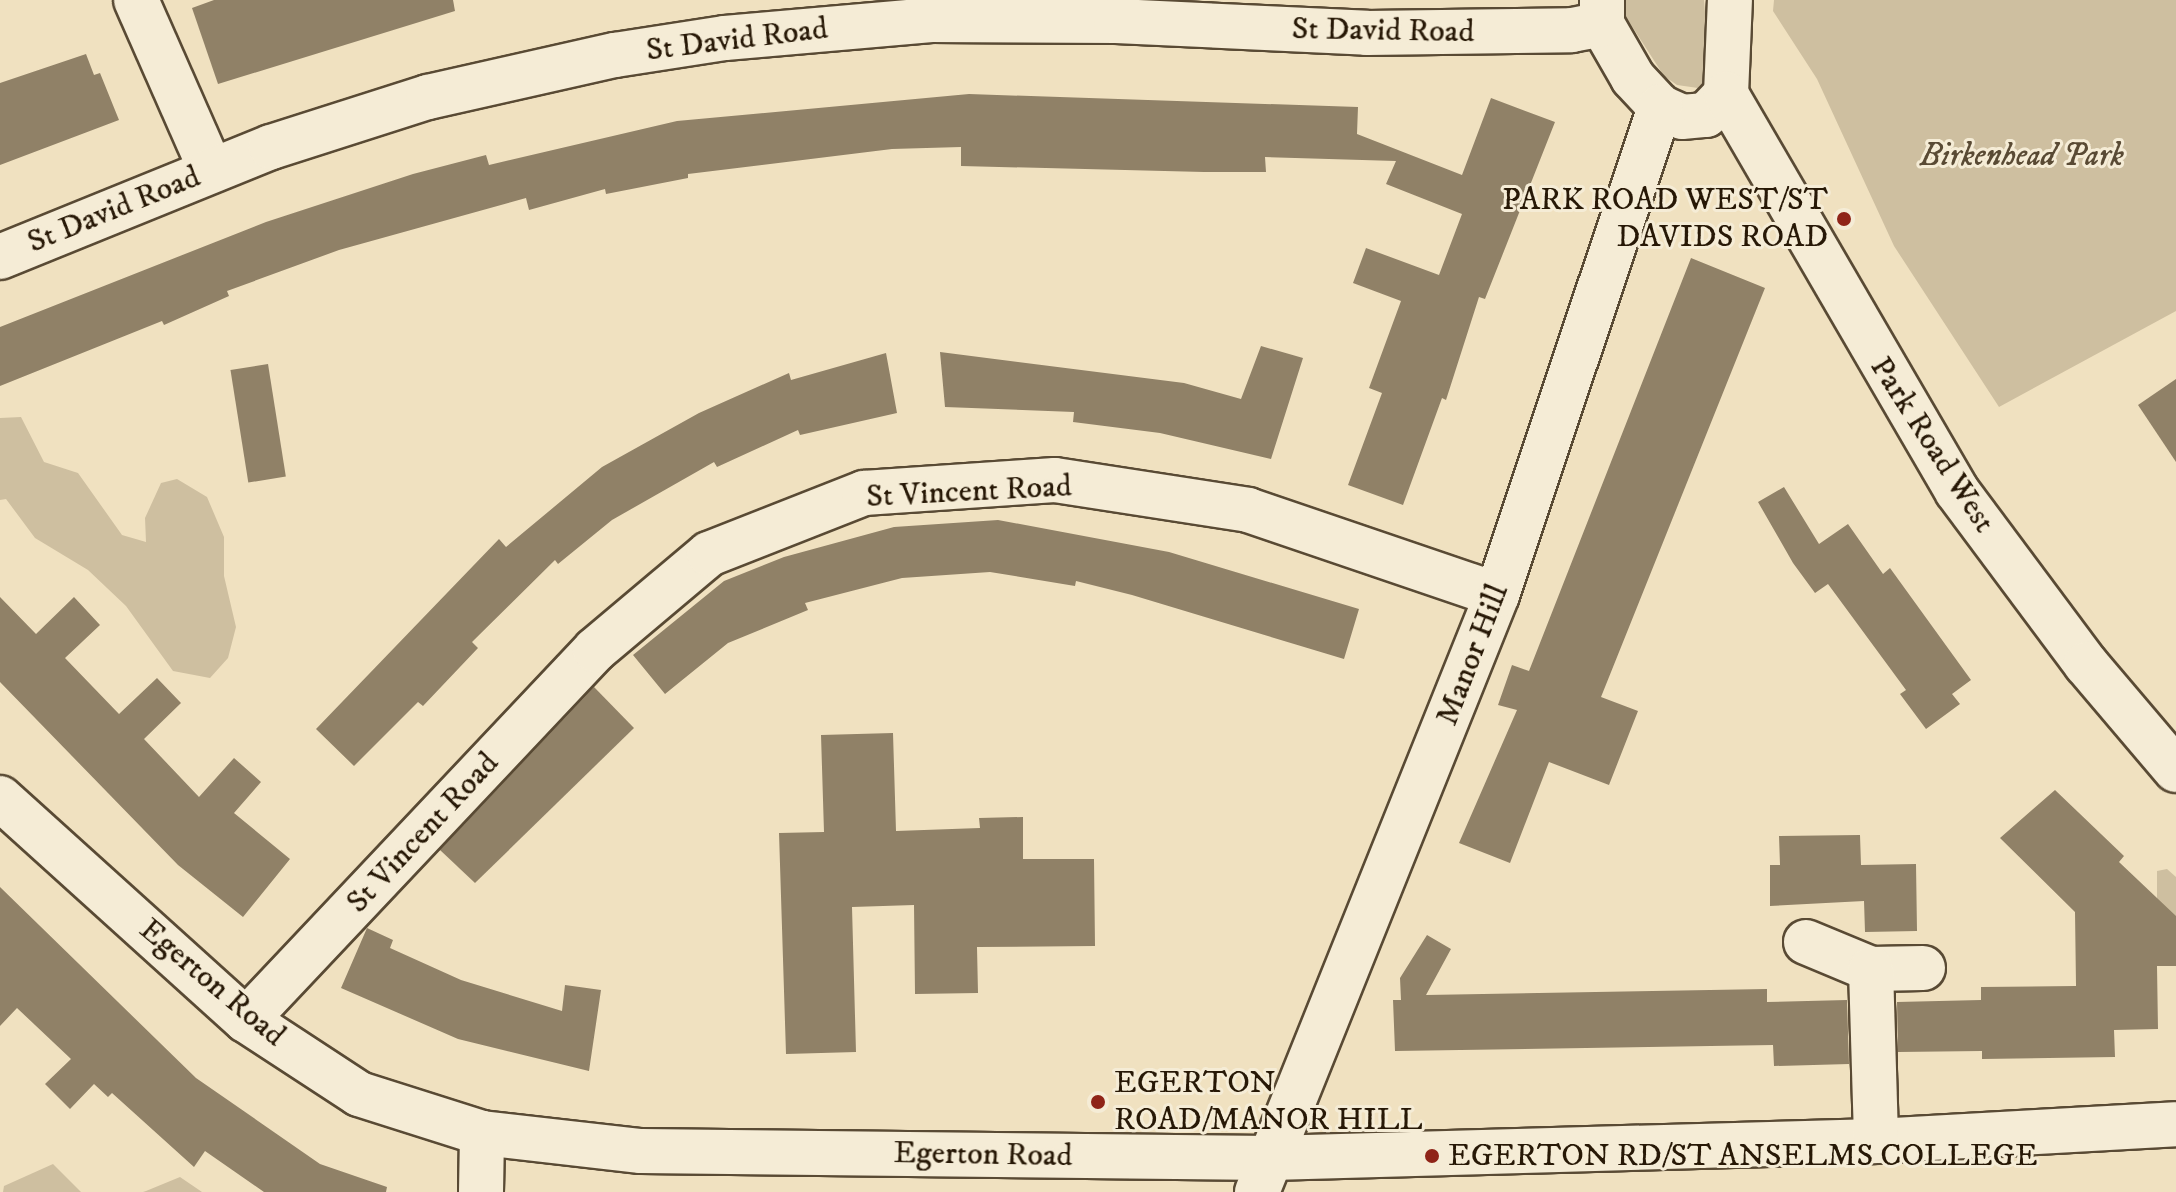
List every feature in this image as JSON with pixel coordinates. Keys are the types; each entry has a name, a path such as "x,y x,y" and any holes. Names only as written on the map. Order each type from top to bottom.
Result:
{"street":[{"path":"136,0 211,170"},
{"path":"1602,12 1633,78 1660,107 1682,117 1706,115 1726,94 1730,0"},
{"name":"St David Road","path":"0,257 211,170 428,97 518,75 725,38 810,14 931,20 1116,21 1367,33 1572,30 1602,12"},
{"name":"Park Road West","path":"1726,94 1957,491 2086,664 2176,770"},
{"name":"Manor Hill","path":"1264,1175 1497,595 1660,107"},
{"name":"St Vincent Road","path":"246,1020 595,650 709,554 864,493 1055,480 1248,510 1497,595"},
{"name":"Egerton Road","path":"0,798 246,1020 359,1094 482,1133 641,1151 1264,1175 2176,1124"},
{"path":"1806,942 1871,969 1923,968"},
{"path":"1871,969 1876,1141"},
{"path":"481,1192 482,1133"}],"green space":[{"path":"1625,0 1704,0 1710,78 1698,88 1677,85 1664,76 1626,17"},
{"name":"Birkenhead Park","path":"1774,0 2176,0 2176,311 1999,407 1894,246 1817,79 1773,11"},
{"path":"21,417 44,462 78,473 122,535 146,542 145,518 161,483 177,479 207,497 224,537 224,576 236,627 228,658 210,678 173,671 126,606 88,570 35,538 6,499 0,500 0,418"},
{"path":"2167,869 2176,877 2176,920 2157,905 2157,871"},
{"path":"53,1164 81,1192 3,1192 4,1186"},
{"path":"180,1177 202,1192 143,1192 146,1191"}],"building":[{"path":"214,0 453,0 455,11 218,84 192,8"},
{"path":"86,54 94,75 100,73 119,120 0,165 0,83"},
{"path":"969,94 1358,107 1357,134 1462,175 1491,98 1555,122 1485,299 1479,297 1446,400 1442,398 1403,505 1348,485 1382,393 1369,388 1401,301 1353,283 1366,248 1439,275 1462,214 1386,184 1396,161 1265,157 1266,172 1204,172 961,166 961,147 892,149 688,174 688,178 606,194 605,189 529,210 526,198 339,250 227,291 229,296 164,325 162,321 0,386 0,327 266,222 413,174 486,155 489,165 677,121"},
{"path":"1691,258 1765,288 1601,697 1638,711 1609,785 1549,762 1510,863 1459,843 1517,710 1498,705 1512,665 1529,671"},
{"path":"1261,346 1303,358 1271,459 1160,433 1073,422 1074,412 945,407 940,352 1184,383 1241,399"},
{"path":"886,353 897,413 800,435 798,430 717,467 714,462 612,520 558,564 555,560 472,642 478,648 423,706 418,702 354,766 316,729 499,539 506,547 602,467 699,413 789,373 791,380"},
{"path":"268,364 286,477 248,483 230,370"},
{"path":"2176,379 2176,462 2138,405"},
{"path":"1784,487 1819,544 1848,524 1883,574 1890,568 1971,680 1952,694 1960,704 1926,729 1900,694 1906,690 1828,584 1815,593 1793,563 1758,502"},
{"path":"998,520 1169,552 1359,609 1344,659 1076,581 1075,586 990,572 902,578 805,603 808,610 728,643 665,694 633,655 724,581 784,557 894,527"},
{"path":"0,597 36,634 74,597 100,625 65,658 119,714 157,678 181,703 144,739 199,797 234,758 261,782 234,813 290,859 243,917 178,865 0,682"},
{"path":"594,687 634,728 475,883 440,850"},
{"path":"893,733 896,831 980,828 979,818 1023,817 1023,859 1094,859 1095,946 977,947 978,993 915,994 914,905 852,907 856,1052 786,1054 779,833 824,832 821,735"},
{"path":"2055,790 2124,856 2119,862 2176,916 2176,966 2157,966 2158,1029 2114,1030 2115,1057 1982,1059 1982,1051 1898,1052 1897,1002 1981,1000 1981,987 2076,986 2075,912 2000,838"},
{"path":"1860,835 1861,865 1916,864 1917,931 1865,932 1864,901 1770,906 1770,865 1780,865 1779,836"},
{"path":"0,887 196,1078 320,1164 387,1187 386,1192 264,1192 205,1151 194,1167 112,1093 108,1097 94,1084 70,1109 45,1084 71,1059 17,1008 0,1026"},
{"path":"367,928 393,940 390,948 461,980 562,1011 565,985 601,990 589,1071 458,1039 341,988"},
{"path":"1427,935 1451,949 1426,995 1767,989 1767,1002 1847,1000 1849,1064 1774,1066 1773,1045 1395,1051 1393,1000 1401,1000 1400,978"}],"place":[{"name":"PARK ROAD WEST/ST DAVIDS ROAD","path":"1844,219"},
{"name":"EGERTON ROAD/MANOR HILL","path":"1098,1102"},
{"name":"EGERTON RD/ST ANSELMS COLLEGE","path":"1432,1156"}]}
